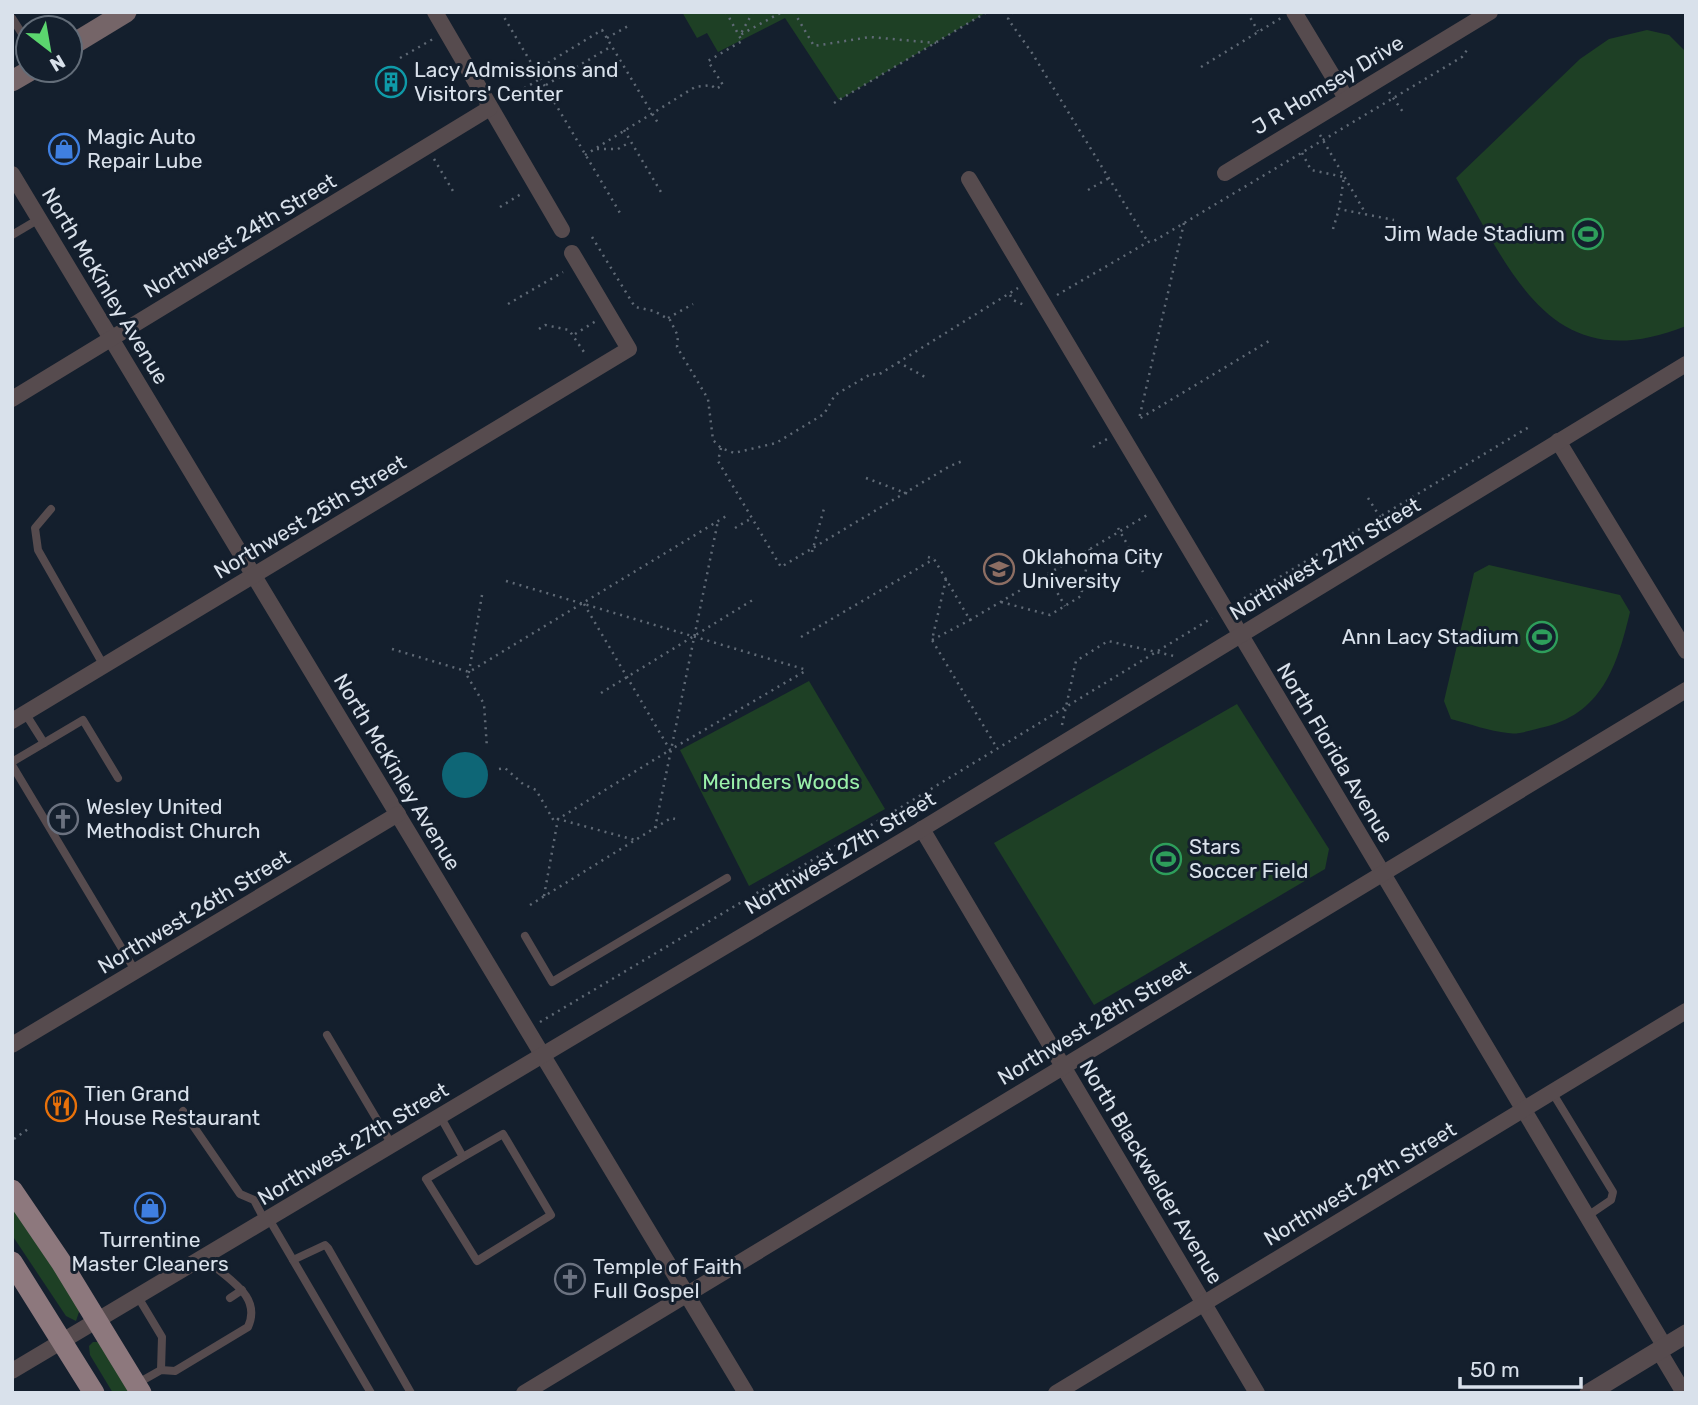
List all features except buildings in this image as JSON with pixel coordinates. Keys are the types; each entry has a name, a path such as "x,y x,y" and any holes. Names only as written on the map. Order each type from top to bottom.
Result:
{"main road":[{"path":"84,38 127,12"},
{"path":"12,1190 138,1389"},
{"path":"12,1262 94,1393"}],"street":[{"path":"435,12 562,230"},
{"name":"J R Homsey Drive","path":"1225,173 1490,12"},
{"path":"1290,14 1346,98"},
{"name":"Northwest 24th Street","path":"12,399 490,108"},
{"name":"North McKinley Avenue","path":"12,174 746,1393"},
{"name":"North Florida Avenue","path":"969,179 1586,1217 1662,1349 1684,1393"},
{"path":"575,258 608,313"},
{"name":"Northwest 25th Street","path":"19,717 629,349 608,313"},
{"name":"Northwest 27th Street","path":"12,1371 922,830 1686,364"},
{"path":"1558,441 1686,652"},
{"name":"Northwest 28th Street","path":"526,1392 1686,690"},
{"name":"Northwest 26th Street","path":"12,1045 398,814"},
{"name":"North Blackwelder Avenue","path":"922,830 1257,1393"},
{"name":"Northwest 29th Street","path":"1056,1393 1686,1011"},
{"path":"1589,1393 1686,1334"}],"lane":[{"path":"12,235 39,219"},
{"path":"51,509 35,528 38,550 104,666"},
{"path":"19,717 44,743"},
{"path":"118,778 83,720 12,763 136,972"},
{"path":"525,936 552,982 727,878"},
{"path":"327,1035 392,1145"},
{"path":"1552,1092 1613,1192 1611,1200 1586,1217"},
{"path":"183,1111 240,1194 254,1200 293,1260 371,1393"},
{"path":"440,1116 463,1157"},
{"path":"503,1134 551,1215 477,1261 426,1179 463,1157 503,1134"},
{"path":"293,1260 314,1248 325,1245 328,1248 411,1393"},
{"path":"161,1370 175,1371 248,1327 252,1304 242,1290 204,1257"},
{"path":"230,1298 242,1290"},
{"path":"137,1296 166,1335 161,1370 138,1389"}],"path":[{"path":"501,12 620,213"},
{"path":"585,155 695,87 711,85 716,89 723,85 708,61 742,41 726,12"},
{"path":"740,36 753,12"},
{"path":"740,36 782,12"},
{"path":"794,12 814,47 870,37 936,43"},
{"path":"834,103 988,12"},
{"path":"1013,12 1008,19 1032,53 1148,242"},
{"path":"1247,12 1259,32"},
{"path":"1201,67 1290,14"},
{"path":"607,38 628,26"},
{"path":"536,70 602,30 658,123"},
{"path":"400,58 436,38"},
{"path":"545,86 612,46"},
{"path":"1010,294 1013,300 1024,305 1055,297 1302,153 1462,57 1467,50"},
{"path":"1381,78 1403,112"},
{"path":"506,99 540,79"},
{"path":"1310,120 1366,214"},
{"path":"624,130 661,192"},
{"path":"585,155 602,147 618,149 630,142"},
{"path":"1302,153 1311,170 1344,177"},
{"path":"432,156 453,191"},
{"path":"1333,229 1344,177"},
{"path":"1088,190 1109,178"},
{"path":"500,207 527,191"},
{"path":"1339,209 1394,220"},
{"path":"1184,223 1139,419 1269,341"},
{"path":"593,239 635,307 654,311 668,318 675,328 677,347 708,399 713,440 721,448 734,453 776,443 824,414 835,395 898,362 1029,281"},
{"path":"508,304 575,258"},
{"path":"668,318 693,304"},
{"path":"573,334 608,313"},
{"path":"539,329 545,325 573,334 595,370"},
{"path":"898,362 925,377"},
{"path":"528,1029 1530,427"},
{"path":"721,448 718,461 781,567 965,460"},
{"path":"866,478 907,493"},
{"path":"1368,498 1395,541"},
{"path":"813,550 825,505"},
{"path":"932,639 970,620 1147,514 1166,509"},
{"path":"392,649 469,672 728,515"},
{"path":"736,528 752,518"},
{"path":"655,828 718,521"},
{"path":"1119,530 1143,572"},
{"path":"1000,602 1050,615 1065,606 1081,596 1090,548"},
{"path":"929,556 934,559 970,620"},
{"path":"801,637 934,559"},
{"path":"1047,574 1065,606"},
{"path":"946,579 932,639 997,748"},
{"path":"506,581 807,670 558,819 544,896"},
{"path":"482,595 469,672 466,674 484,704 487,748"},
{"path":"601,693 756,598"},
{"path":"584,604 670,750"},
{"path":"831,613 834,618"},
{"path":"970,620 972,615"},
{"path":"1066,741 1060,731 1076,661 1108,641 1178,657 1186,668"},
{"path":"499,769 505,768 518,780 536,790 554,821 558,819 635,840"},
{"path":"530,905 670,818 675,819"},
{"path":"14,1139 28,1129"}],"green space":[{"path":"682,12 987,12 839,100 785,18 718,52 707,33 697,38"},
{"name":"Jim Wade Stadium","path":"1647,30 1669,35 1686,52 1686,326 1640,339 1601,339 1569,328 1542,308 1518,281 1456,178 1580,59 1609,39"},
{"name":"Ann Lacy Stadium","path":"1489,565 1620,595 1630,612 1619,651 1603,685 1592,700 1578,712 1561,721 1520,733 1487,729 1451,719 1444,701 1474,573"},
{"name":"Meinders Woods","path":"809,681 885,809 749,886 680,750"},
{"name":"Stars Soccer Field","path":"1237,704 1329,849 1325,869 1094,1005 994,843"},
{"path":"12,1203 80,1309 76,1321 66,1316 12,1235"},
{"path":"98,1342 131,1393 113,1393 90,1355 89,1346"}],"water":[{"path":"465,752 481,759 488,775 481,791 465,798 449,791 442,775 449,759"}],"place":[{"name":"Lacy Admissions and Visitors' Center","path":"391,82"},
{"name":"Magic Auto Repair Lube","path":"64,149"},
{"name":"Jim Wade Stadium","path":"1588,234"},
{"name":"Oklahoma City University","path":"999,569"},
{"name":"Ann Lacy Stadium","path":"1542,637"},
{"name":"Wesley United Methodist Church","path":"63,819"},
{"name":"Stars Soccer Field","path":"1166,859"},
{"name":"Tien Grand House Restaurant","path":"61,1106"},
{"name":"Turrentine Master Cleaners","path":"150,1208"},
{"name":"Temple of Faith Full Gospel","path":"570,1279"}]}
